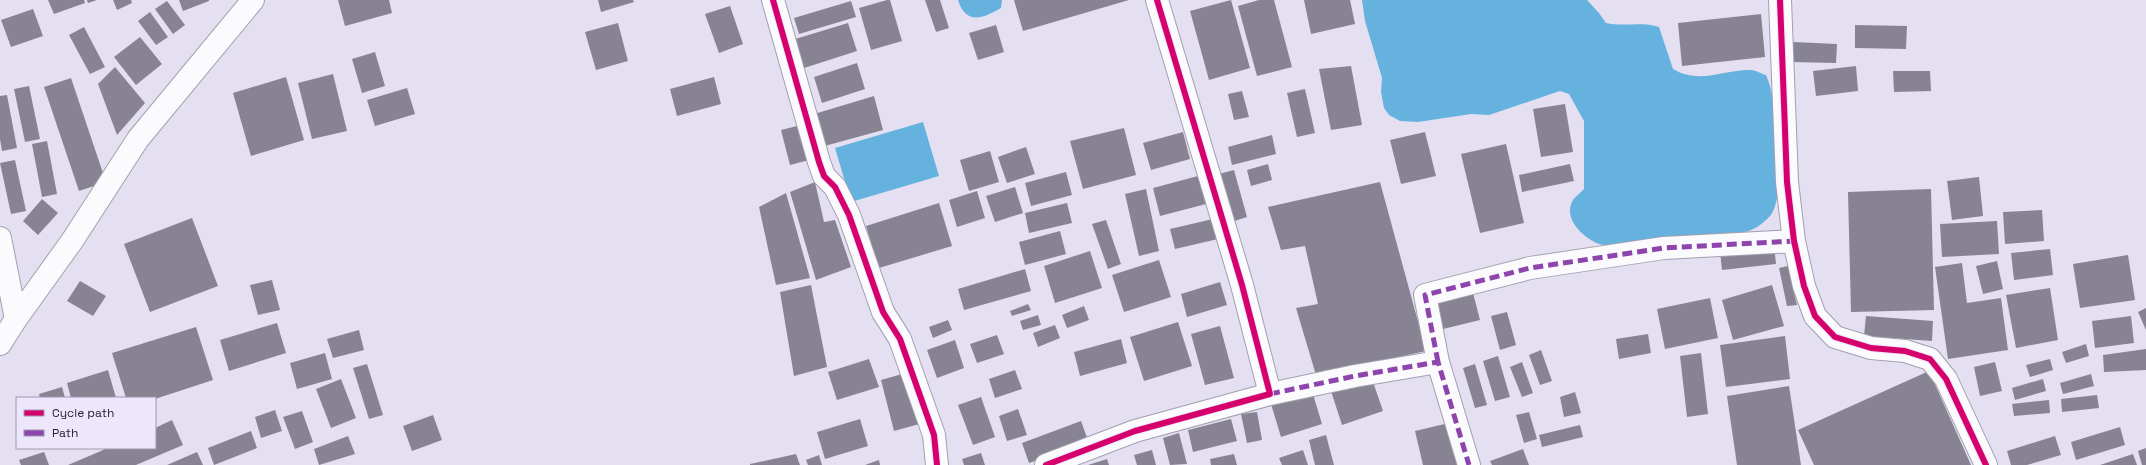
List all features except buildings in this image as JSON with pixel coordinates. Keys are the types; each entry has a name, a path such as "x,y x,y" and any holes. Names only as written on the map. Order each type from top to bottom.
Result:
{"street":[{"path":"0,344 16,319 72,241 138,139 253,0"},
{"path":"773,0 819,162 824,176 835,187 849,216 883,312 900,339 934,435 937,465"},
{"path":"1157,0 1242,285 1270,394"},
{"path":"1780,0 1788,182 1794,241 1804,286 1815,316 1835,338 1871,348 1905,351 1930,359 1946,379 1986,465"},
{"path":"0,238 16,319"},
{"path":"1469,465 1438,362 1425,295 1530,268 1664,248 1794,241"},
{"path":"1046,465 1135,431 1270,394 1355,376 1438,362"}],"water":[{"path":"958,0 1002,0 1001,8 987,15 975,18 965,13"},
{"path":"1362,0 1587,0 1606,23 1646,24 1659,27 1673,69 1683,74 1702,76 1752,70 1766,75 1774,104 1780,167 1779,187 1776,203 1771,215 1759,226 1727,236 1621,245 1604,245 1593,241 1581,232 1572,220 1570,214 1570,207 1573,200 1584,189 1584,121 1569,94 1560,91 1489,115 1471,114 1418,122 1400,121 1389,115 1384,108 1381,92 1382,78 1365,21"},
{"path":"923,122 939,176 851,202 835,148"}],"marked path":[{"path":"1438,362 1425,295 1530,268 1664,248 1794,241"},
{"path":"1270,394 1355,376 1438,362 1469,465"}],"cycle path":[{"path":"773,0 819,162 824,176 835,187 849,215 883,312 900,339 934,435 937,465"},
{"path":"1046,465 1135,431 1270,394 1242,285 1157,0"},
{"path":"1780,0 1787,182 1794,241 1804,286 1815,316 1835,337 1871,348 1905,351 1930,359 1946,379 1986,465"}]}
